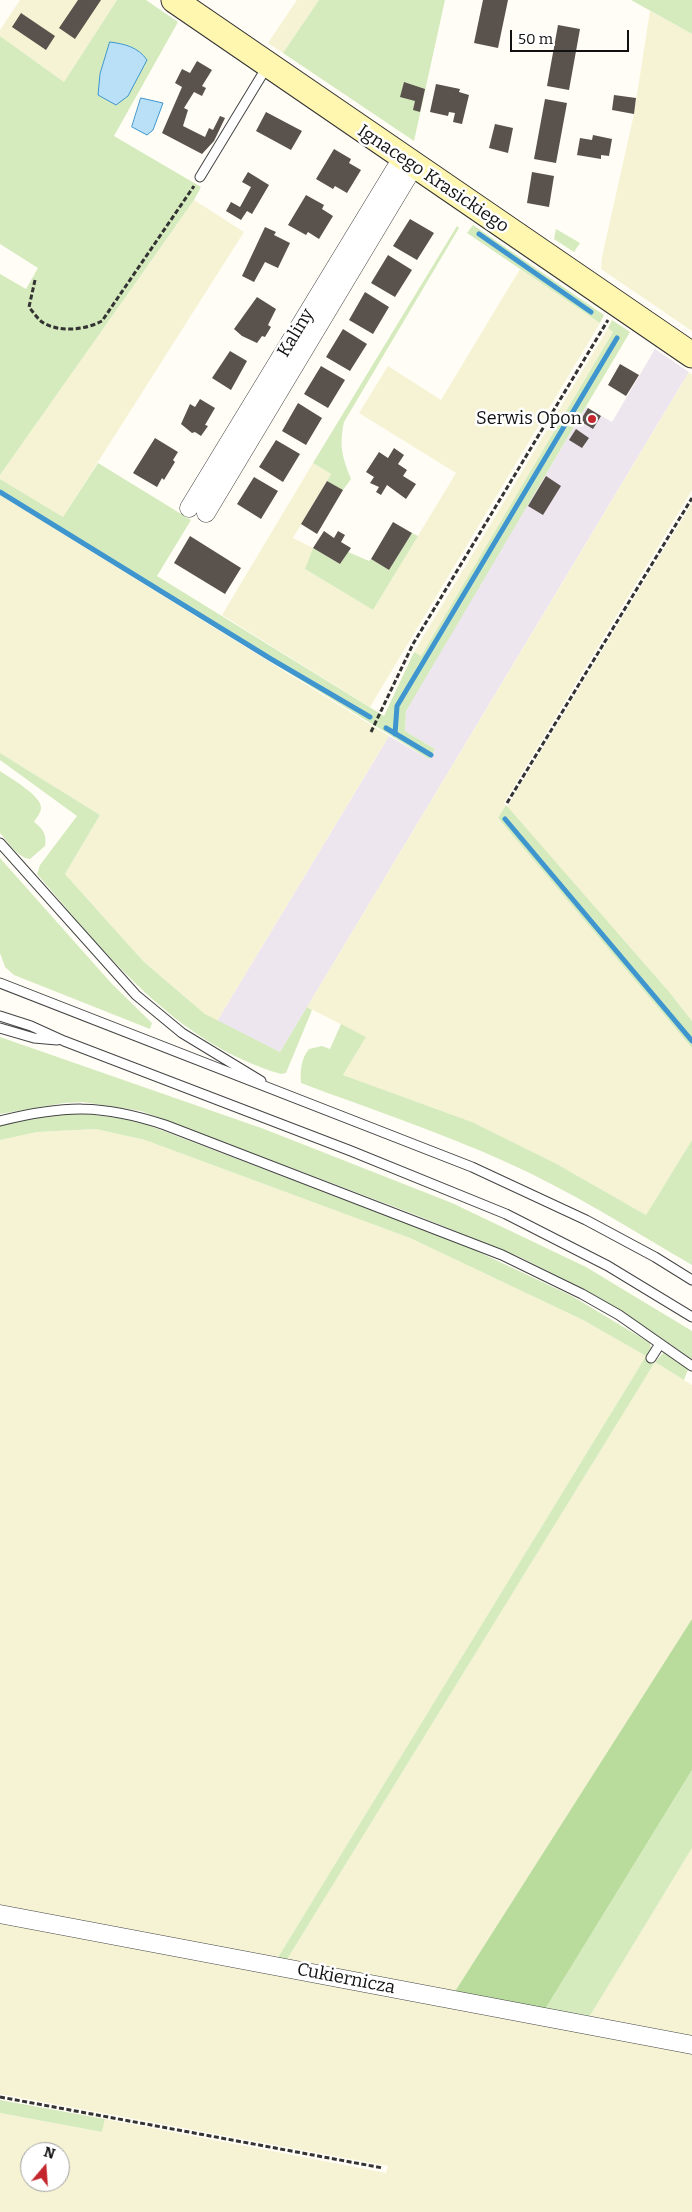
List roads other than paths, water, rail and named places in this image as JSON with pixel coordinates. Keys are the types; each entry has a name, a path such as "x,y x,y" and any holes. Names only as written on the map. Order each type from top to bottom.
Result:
{"street":[{"name":"Ignacego Krasickiego","path":"174,0 692,355"},
{"name":"Kaliny","path":"189,508 408,162"},
{"name":"Kaliny","path":"206,513 408,162"},
{"name":"Cukiernicza","path":"0,1914 692,2045"}],"lane":[{"path":"200,176 268,65"},
{"path":"0,843 120,977 158,1014 182,1033 285,1095"},
{"path":"0,983 430,1150 513,1185 586,1220 655,1257 692,1280"},
{"path":"0,1016 31,1026 64,1041 368,1158 506,1214 608,1266 692,1317"},
{"path":"0,1028 34,1038 64,1041"},
{"path":"0,1121 61,1108 82,1108 138,1116 165,1125 502,1255 582,1294 618,1315 692,1366"},
{"path":"651,1358 660,1344"}],"water":[{"path":"110,42 131,47 140,52 147,60 128,96 116,105 98,95 100,74"},
{"path":"141,98 163,103 153,130 147,135 132,127"}],"waterway":[{"path":"479,234 591,312"},
{"path":"395,734 397,706 617,338"},
{"path":"0,492 271,659 370,717"},
{"path":"386,728 431,755"},
{"path":"505,819 692,1041"}],"place":[{"name":"Serwis Opon","path":"592,419"}]}
